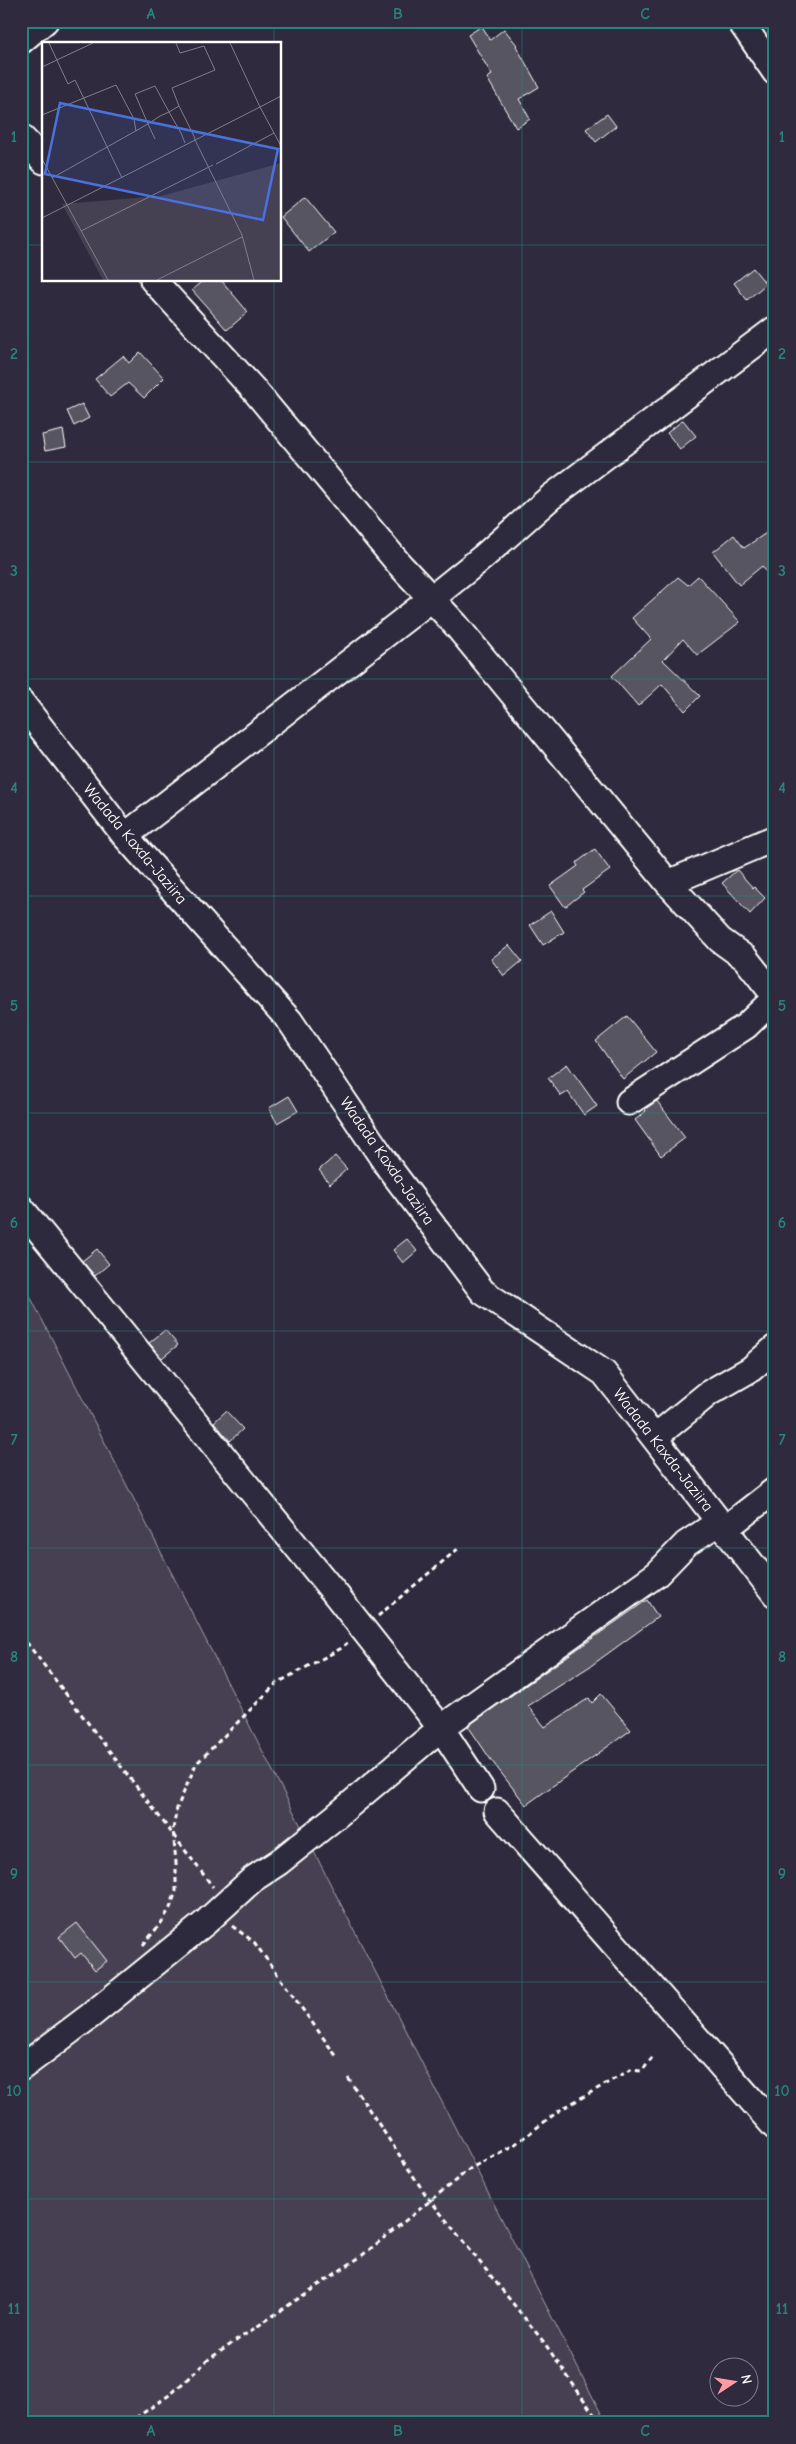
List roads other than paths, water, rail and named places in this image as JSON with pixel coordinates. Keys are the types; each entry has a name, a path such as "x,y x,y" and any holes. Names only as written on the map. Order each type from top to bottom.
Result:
{"street":[{"path":"21,40 45,21"},
{"path":"740,21 775,72"},
{"path":"21,137 42,159"},
{"path":"154,281 255,391 431,599 456,625 668,883 720,940 745,958 775,997 746,1026 629,1102"},
{"path":"125,836 483,558 551,497 775,329"},
{"name":"Wadada Kaxda-Jaziira","path":"21,702 125,836 290,1021 390,1169 484,1292 604,1373 775,1594"},
{"path":"668,883 775,838"},
{"path":"21,1208 363,1629 441,1728 481,1789"},
{"path":"655,1437 709,1393 751,1369 775,1348"},
{"path":"21,2068 90,2016 253,1879 279,1862 327,1824 441,1728 657,1574 686,1544 722,1526 775,1490"},
{"path":"497,1811 775,2127"}]}
